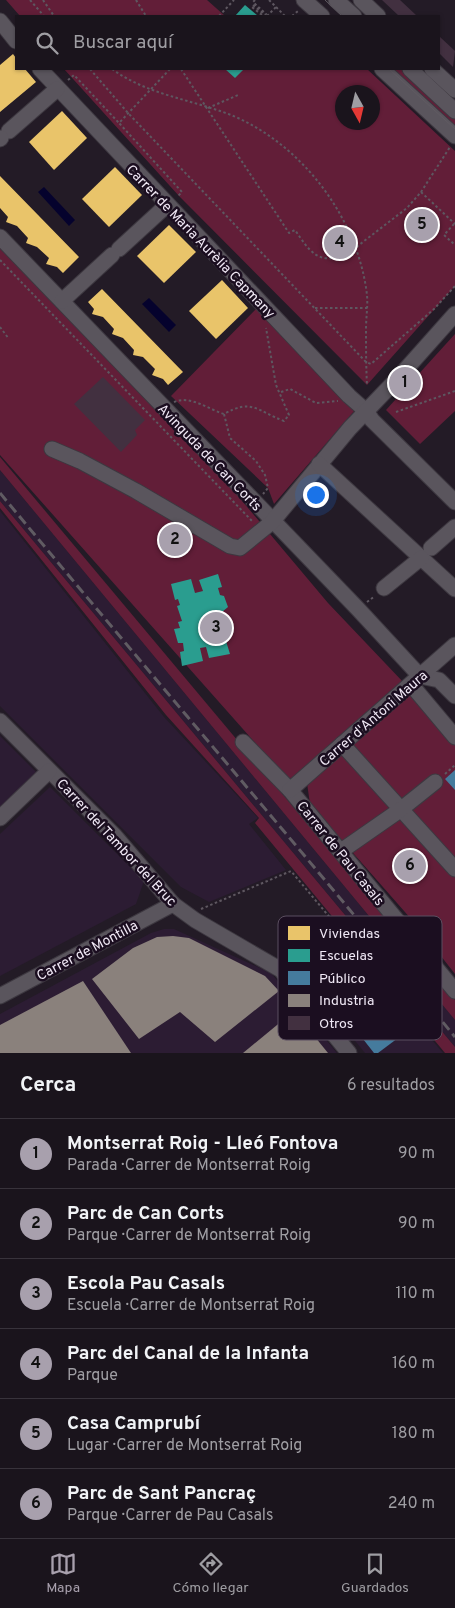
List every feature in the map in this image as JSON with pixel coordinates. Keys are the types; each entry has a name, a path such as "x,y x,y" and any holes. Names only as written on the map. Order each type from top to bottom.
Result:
{"street":[{"path":"304,0 321,15"},
{"path":"332,15 331,10 335,0 353,15"},
{"path":"361,0 377,15"},
{"path":"0,22 15,40"},
{"name":"Carrer de Maria Aurèlia Capmany","path":"41,70 265,308 349,396 366,411 372,420 455,502"},
{"path":"383,70 453,141"},
{"path":"411,70 455,111"},
{"path":"433,70 455,90"},
{"path":"3,136 57,89"},
{"path":"62,301 167,205"},
{"name":"Avinguda de Can Corts","path":"0,237 164,409 265,524 358,609 417,682 455,737"},
{"path":"52,450 80,461 136,491 230,546 240,548 247,544 455,314"},
{"path":"318,464 426,553 455,589"},
{"path":"384,588 455,527"},
{"name":"Carrer d'Antoni Maura","path":"290,790 417,682 455,645"},
{"path":"417,682 439,680 455,696"},
{"name":"Carrer del Tambor del Bruc","path":"0,721 115,836 174,904 274,964 278,969"},
{"name":"Carrer de Pau Casals","path":"243,742 290,790 393,916"},
{"path":"342,744 455,869"},
{"path":"0,818 50,771"},
{"path":"344,849 400,810 435,782"},
{"name":"Carrer de Montilla","path":"0,996 174,904"},
{"name":"Carrer de Pau Casals","path":"442,975 455,991"},
{"name":"Carrer del Tambor del Bruc","path":"338,1040 349,1053"}],"path":[{"path":"30,0 43,15"},
{"path":"43,0 53,15"},
{"path":"136,0 145,15"},
{"path":"220,15 234,0"},
{"path":"255,0 253,2 265,15"},
{"path":"269,0 284,15"},
{"path":"262,15 252,7 265,15"},
{"path":"268,15 276,7"},
{"path":"91,70 128,113 366,362 371,364 434,309 455,286"},
{"path":"114,70 150,90 208,108 256,127 285,148 315,177 330,197 354,248 367,295 367,385"},
{"path":"119,122 169,70"},
{"path":"182,70 288,233 295,230 308,250 319,257 335,259 346,255 407,208 421,192 453,141"},
{"path":"57,89 74,75 119,122 182,192 167,205"},
{"path":"208,108 238,95"},
{"path":"421,192 455,224 444,235 455,245"},
{"path":"0,260 265,524"},
{"path":"224,414 238,406 248,405 284,421 289,416 281,392 276,385 269,347 265,308"},
{"path":"314,308 367,308"},
{"path":"0,327 9,339"},
{"path":"281,392 290,389 316,403 334,403 349,396"},
{"path":"396,412 455,391"},
{"path":"164,409 181,399 190,400 224,414"},
{"path":"224,414 230,438 256,461 265,475 268,488 260,497"},
{"path":"188,914 291,871 328,916"}],"shaded area":[{"path":"6,0 207,0 224,15 19,15"},
{"path":"65,70 368,70 455,151 455,286 367,385 179,196"},
{"path":"387,70 406,70 455,115 455,133"},
{"path":"44,187 75,220 69,226 38,192"},
{"path":"0,232 222,477 328,603 404,683 289,781 0,455"},
{"path":"149,298 176,325 169,332 142,304"},
{"path":"257,308 355,410 274,504 268,488 171,396"},
{"path":"455,334 455,411 420,444 386,410"},
{"path":"0,457 385,916 369,916 0,470"},
{"path":"0,470 369,916 346,916 0,501"},
{"path":"0,501 346,916 332,916 255,823 259,818 166,715 0,508"},
{"path":"0,511 164,717 258,818 249,824 286,870 209,902 181,887 0,706"},
{"path":"414,686 455,727 455,974 442,957 442,916 408,916 310,804 307,783"},
{"path":"0,736 39,775 0,812"},
{"path":"50,787 144,881 136,904 0,976 0,834"},
{"path":"164,929 174,929 271,973 278,981 278,1040 326,1040 337,1053 0,1053 0,1014 151,933"},
{"path":"442,984 455,1000 455,1020 442,1004"},
{"path":"442,1004 455,1020 455,1047 442,1031"},
{"path":"442,1031 455,1047 455,1053 445,1053 434,1040 442,1040"},
{"path":"354,1040 432,1040 443,1053 365,1053"}],"building: Viviendas":[{"path":"13,54 15,57 15,70 26,70 36,82 0,112 0,65"},
{"path":"62,111 87,138 54,170 29,142"},
{"path":"115,167 142,195 109,227 82,199"},
{"path":"0,176 79,257 63,273 57,267 46,264 49,258 37,247 26,243 28,238 17,226 6,222 8,217 0,208"},
{"path":"169,225 196,252 164,283 137,256"},
{"path":"222,280 248,308 216,339 189,311"},
{"path":"102,289 183,372 168,385 163,379 152,375 155,369 143,357 133,355 134,350 123,338 112,334 114,329 103,317 92,314 94,309 88,302"}],"building: Escuelas":[{"path":"245,5 257,15 236,15"},
{"path":"226,70 243,70 235,78"},
{"path":"218,574 222,587 218,588 220,595 224,596 228,607 222,612 223,619 220,620 224,635 221,637 222,642 226,641 230,654 209,658 206,647 200,648 203,661 182,666 180,652 184,651 183,643 178,643 174,629 180,628 178,622 182,621 177,606 180,605 178,599 175,600 171,584 191,579 195,593 203,591 199,580"}],"building: Público":[{"path":"455,770 455,790 445,779"},
{"path":"364,1040 395,1040 378,1053 374,1053"}],"building: Industria":[{"path":"157,937 189,938 265,976 278,992 215,1042 180,1012 139,1039 92,979 133,948"},
{"path":"83,981 131,1053 0,1053 0,1025"},
{"path":"278,1024 278,1040 317,1040 328,1053 243,1053"}],"building: Otros":[{"path":"382,0 400,0 416,15 398,15"},
{"path":"440,37 455,51 453,67 440,54"},
{"path":"424,212 430,219 427,221 433,228 424,237 413,229 415,227 412,223"},
{"path":"103,377 145,420 135,430 137,435 121,452 74,404"}],"tram line":[{"path":"325,0 341,15"},
{"path":"390,70 455,129"}],"railway":[{"path":"0,493 355,916"},
{"path":"442,1021 455,1037"}],"place":[{"name":"Casa Camprubí","path":"422,225"},
{"name":"Parc del Canal de la Infanta","path":"340,243"},
{"name":"Montserrat Roig - Lleó Fontova","path":"405,383"},
{"name":"Parc de Can Corts","path":"175,540"},
{"name":"Escola Pau Casals","path":"216,628"},
{"name":"Parc de Sant Pancraç","path":"410,866"}]}
